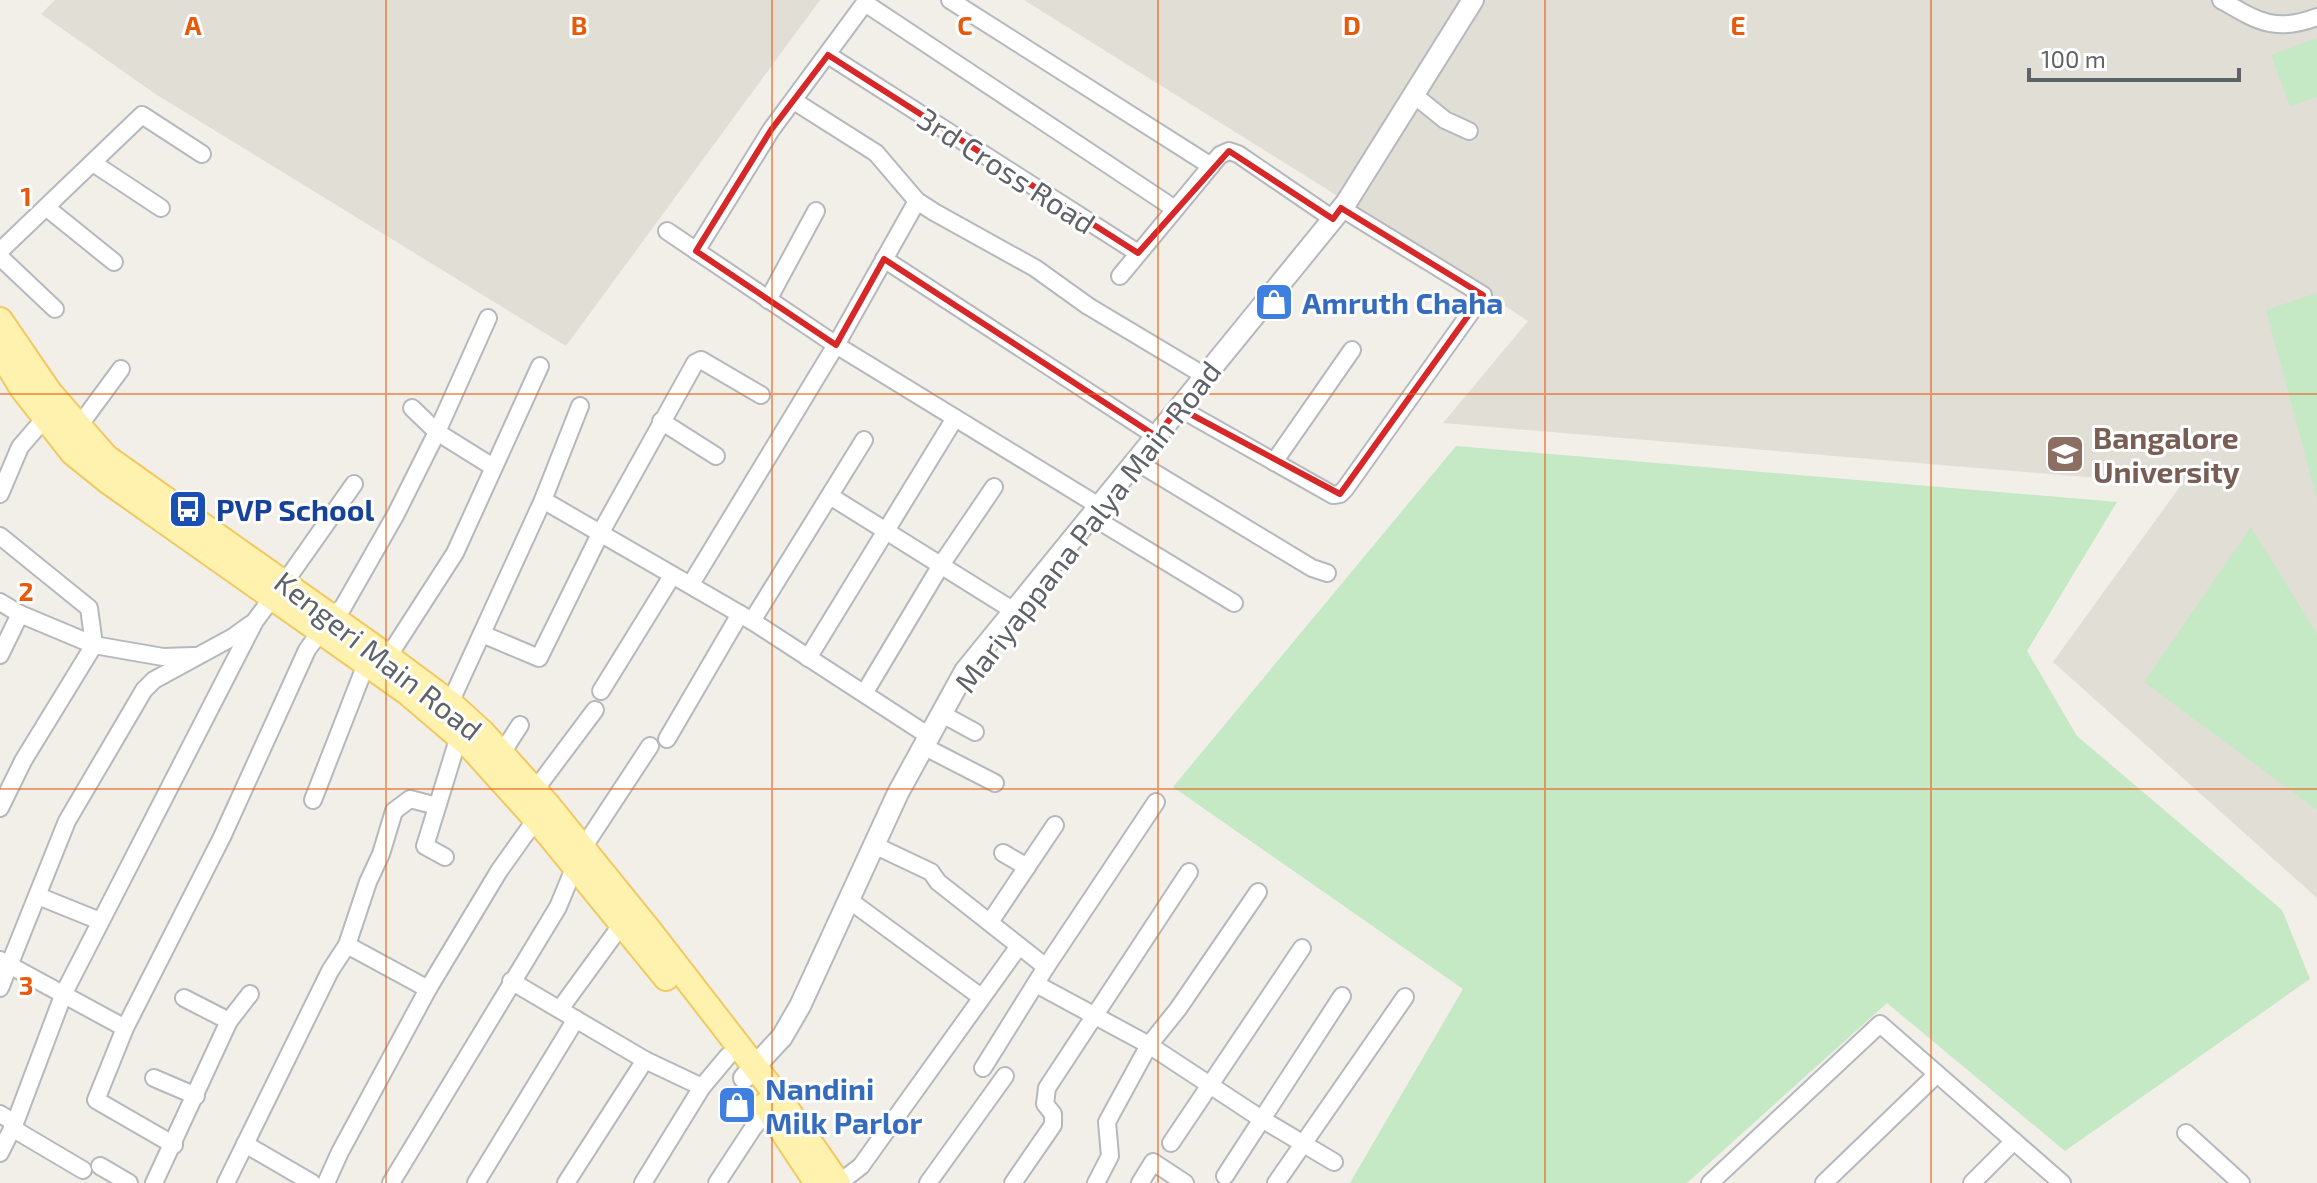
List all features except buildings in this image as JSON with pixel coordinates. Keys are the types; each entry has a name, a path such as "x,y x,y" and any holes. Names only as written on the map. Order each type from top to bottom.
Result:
{"main road":[{"name":"Kengeri Main Road","path":"0,320 50,393 106,457 326,625 377,660 450,703 502,753 535,790 622,924 728,1056 750,1073"},
{"name":"Kengeri Main Road","path":"0,352 22,388 73,453 97,473 278,590"},
{"name":"Kengeri Main Road","path":"377,660 408,693 459,736 536,819 579,857 649,930 750,1073 838,1183"},
{"name":"Kengeri Main Road","path":"774,1104 817,1183"}],"street":[{"path":"950,0 1211,166"},
{"name":"Mariyappana Palya Main Road","path":"750,1073 782,1037 800,1006 874,845 965,671 1337,214 1473,0"},
{"path":"2221,0 2272,26 2297,25 2317,17"},
{"path":"696,251 771,130 866,1 1175,209"},
{"name":"3rd Cross Road","path":"828,55 1138,253"},
{"path":"1414,95 1445,120 1469,131"},
{"path":"794,101 876,153 917,201 1035,268 1088,306 1205,376"},
{"path":"55,309 0,254 142,115 202,154"},
{"path":"1120,276 1220,155 1229,151 1483,295 1340,494 1333,495 1179,408"},
{"path":"93,163 161,208"},
{"path":"691,584 836,345 917,201"},
{"path":"47,208 114,262"},
{"path":"768,300 816,211"},
{"path":"667,231 836,345 955,418 1234,603"},
{"path":"884,259 1156,436"},
{"path":"174,1145 96,1100 125,1028 222,837 307,650 343,607 396,514 488,318"},
{"path":"1274,462 1352,350"},
{"path":"482,634 539,658 601,532 695,363 701,360 761,395"},
{"path":"313,800 377,660 455,553 540,366"},
{"path":"79,426 121,369"},
{"path":"450,703 543,500 580,406"},
{"path":"412,408 437,432 493,467"},
{"path":"0,494 20,447 45,418"},
{"path":"808,658 955,418"},
{"path":"661,421 716,456"},
{"path":"667,739 830,496 864,440"},
{"path":"1135,461 1312,568 1327,573"},
{"path":"0,1153 9,1122 64,993 255,621 354,484"},
{"path":"865,692 941,565 994,487"},
{"path":"830,496 1014,611"},
{"path":"543,500 672,576 691,584 865,692 926,741 995,783"},
{"path":"0,536 89,608 94,645 23,761 0,808"},
{"path":"601,691 672,576"},
{"path":"0,602 20,614 94,645 163,657 199,655"},
{"path":"0,655 20,614"},
{"path":"0,988 5,962 38,896 67,821 144,690 154,680 233,637 255,621"},
{"path":"535,790 595,710"},
{"path":"942,714 975,732"},
{"path":"502,753 520,725"},
{"path":"445,857 425,846 459,736"},
{"path":"391,1183 558,907 579,857 650,746"},
{"path":"226,1183 330,971 347,945 394,811 410,799 437,806"},
{"path":"983,1068 1156,802"},
{"path":"326,1183 428,989 499,871 536,819"},
{"path":"990,922 1055,825"},
{"path":"874,845 931,872 938,882 1046,967"},
{"path":"1003,853 1027,867"},
{"path":"1013,1183 1053,1125 1053,1114 1045,1104 1047,1088 1189,872"},
{"path":"1096,1183 1110,1156 1107,1122 1149,1045 1258,892"},
{"path":"38,896 100,921"},
{"path":"849,900 981,997"},
{"path":"560,1009 622,924"},
{"path":"347,945 428,989"},
{"path":"838,1183 861,1166 1019,946"},
{"path":"1171,1143 1302,948"},
{"path":"5,962 125,1028"},
{"path":"511,981 645,1060 702,1087"},
{"path":"1036,984 1149,1045 1334,1162"},
{"path":"154,1183 229,1021 250,994"},
{"path":"1225,1176 1342,996"},
{"path":"1276,1183 1405,997"},
{"path":"184,998 229,1021"},
{"path":"476,1183 576,1019"},
{"path":"1710,1183 1880,1024 2062,1183"},
{"path":"643,1183 702,1087 728,1056"},
{"path":"566,1183 645,1060"},
{"path":"1824,1183 1937,1074"},
{"path":"928,1183 1005,1076"},
{"path":"154,1078 196,1096"},
{"path":"717,1183 753,1128 774,1104"},
{"path":"9,1122 83,1170"},
{"path":"2186,1133 2241,1183"},
{"path":"1972,1183 2014,1141"},
{"path":"245,1144 312,1183"},
{"path":"1140,1183 1153,1162 1185,1183"},
{"path":"100,1166 129,1183"}],"highlighted area":[{"path":"828,55 1138,253 1229,151 1333,219 1341,208 1483,295 1340,494 1179,408 1156,436 884,259 836,345 696,251 771,130"}],"shaded area":[{"path":"55,0 820,0 566,346 157,95 41,14"},
{"name":"Bangalore University","path":"1024,0 2317,0 2317,898 2053,662 2181,485 1443,423 1528,321 1325,188"}],"green space":[{"path":"2317,38 2317,97 2290,106 2271,55"},
{"path":"2317,293 2317,499 2266,310"},
{"path":"1456,446 2117,502 2027,651 2077,736 2282,910 2310,979 2065,1151 1887,1003 1687,1183 1350,1183 1463,989 1173,787"},
{"path":"2251,527 2317,634 2317,810 2144,682"}],"place":[{"name":"Amruth Chaha","path":"1274,302"},
{"name":"Bangalore University","path":"2065,454"},
{"name":"PVP School","path":"188,509"},
{"name":"Nandini Milk Parlor","path":"737,1105"}]}
